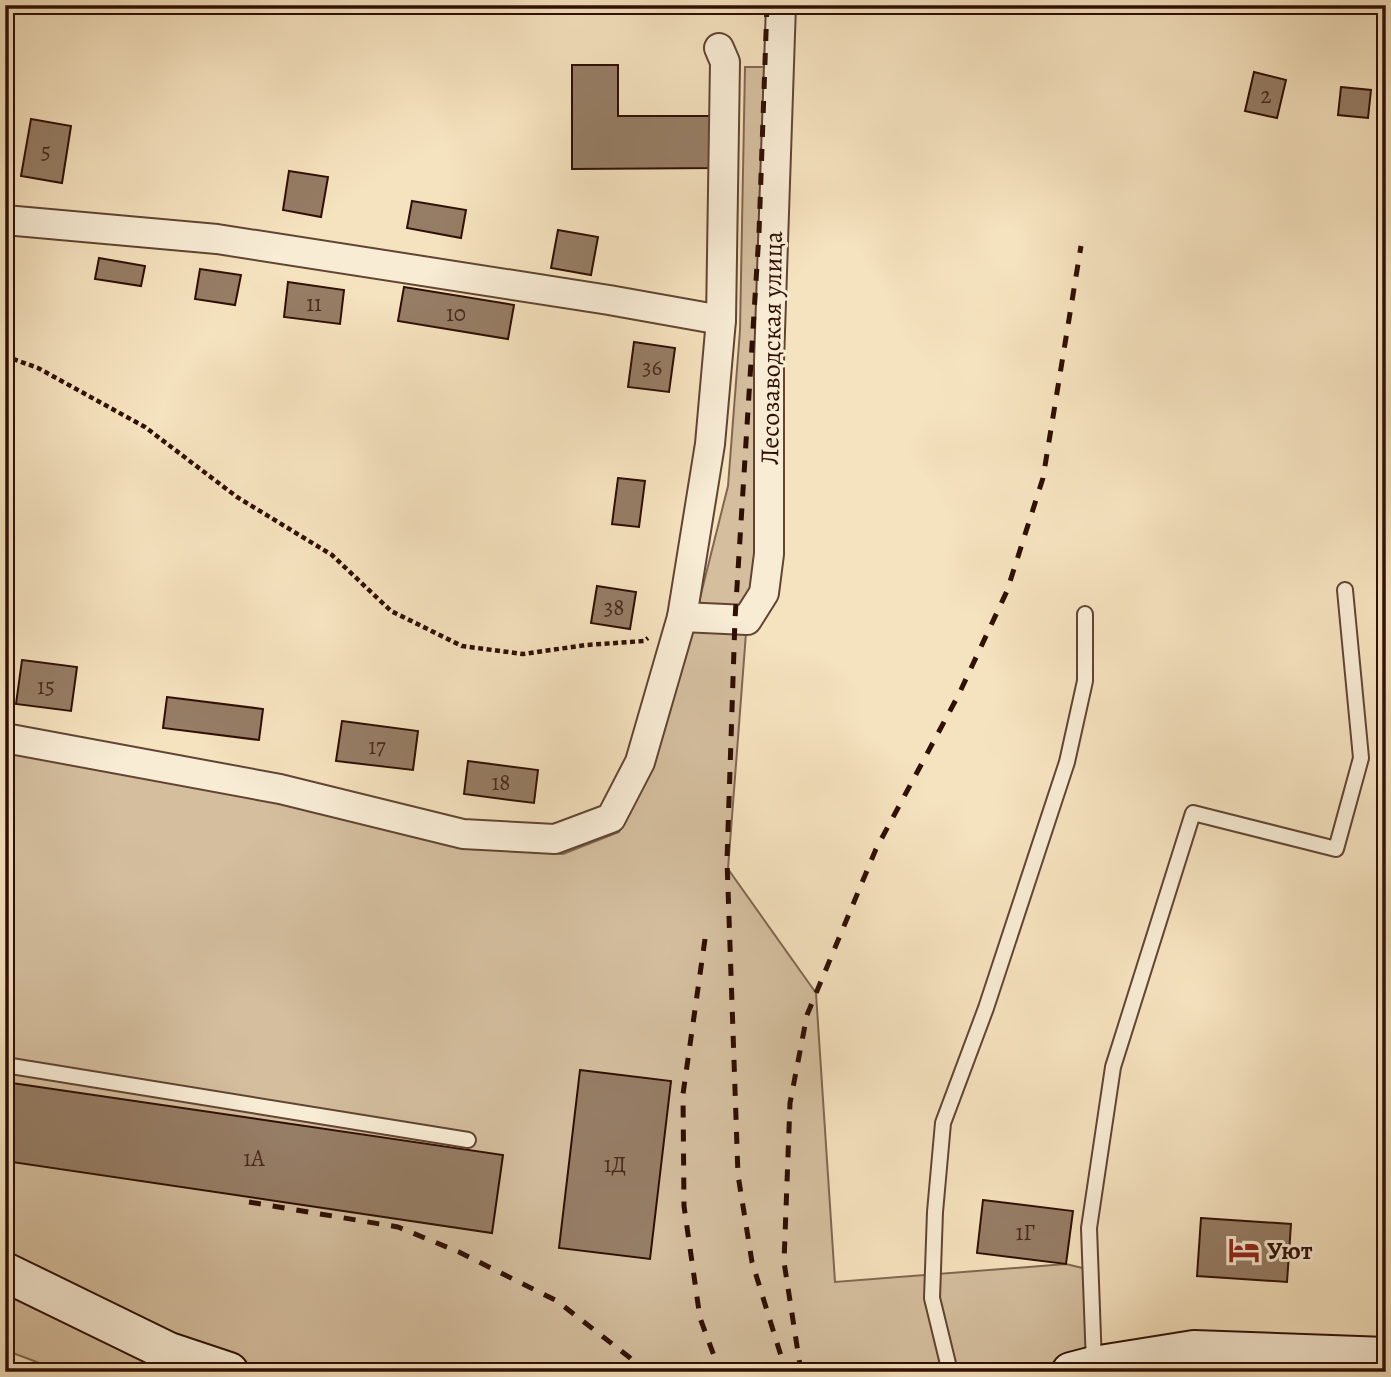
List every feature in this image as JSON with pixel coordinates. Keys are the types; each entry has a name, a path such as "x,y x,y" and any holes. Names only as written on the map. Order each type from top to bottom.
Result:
{"street":[{"name":"Лесозаводская улица","path":"682,618 747,620 764,593 769,554 769,361 781,5"},
{"path":"5,738 280,789 463,834 555,839 611,818 640,761 682,618 710,444 721,320 725,62 719,48"},
{"path":"5,220 217,239 721,320"},
{"path":"5,1272 169,1352 229,1372"},
{"path":"1083,1369 1194,1350 1386,1357"}],"lane":[{"path":"1083,1369 1089,1228 1113,1067 1193,813 1336,849 1361,758 1345,590"},
{"path":"950,1372 932,1298 935,1212 943,1123 986,1008 1067,762 1085,681 1085,614"},
{"path":"5,1065 468,1140"}],"path":[{"path":"5,356 38,368 145,427 237,497 331,555 391,611 462,646 523,654 586,645 644,641 682,618"}],"shaded area":[{"path":"745,67 779,67 769,550 747,620 728,869 816,993 835,1282 1066,1264 1091,1270 1088,1372 63,1372 5,1350 5,738 280,789 471,848 563,854 619,832 648,776 686,654 728,486 740,330"}],"building":[{"path":"572,65 618,65 618,116 718,116 718,168 572,169"},
{"path":"1254,72 1286,80 1277,118 1245,111"},
{"path":"1341,87 1371,90 1368,118 1338,115"},
{"path":"31,119 71,126 62,183 21,176"},
{"path":"289,171 328,177 321,217 283,210"},
{"path":"412,201 466,210 461,238 407,228"},
{"path":"558,230 598,237 591,275 551,268"},
{"path":"99,258 145,266 141,286 95,279"},
{"path":"200,269 241,275 235,305 195,299"},
{"path":"288,282 344,290 340,324 284,317"},
{"path":"404,287 514,305 508,339 398,321"},
{"path":"634,342 675,348 669,392 628,387"},
{"path":"618,478 645,481 639,527 612,524"},
{"path":"597,586 636,592 630,629 591,623"},
{"path":"22,660 77,667 71,711 16,704"},
{"path":"167,697 263,709 259,740 163,728"},
{"path":"342,721 418,731 413,770 336,761"},
{"path":"468,761 538,770 534,803 464,794"},
{"path":"580,1070 671,1081 650,1259 559,1248"},
{"path":"5,1082 503,1155 492,1233 5,1161"},
{"path":"983,1200 1073,1211 1066,1264 977,1253"},
{"name":"Уют","path":"1201,1218 1291,1224 1287,1282 1197,1276"}],"railway":[{"path":"767,5 759,233 735,619 727,860 738,1175 752,1262 786,1372"},
{"path":"801,1372 784,1262 790,1103 807,1015 876,849 959,694 1007,591 1043,478 1081,246"},
{"path":"705,939 683,1094 684,1206 700,1318 720,1372"},
{"path":"249,1202 398,1227 459,1252 557,1301 629,1357 644,1372"},
{"path":"10,1364 30,1372"}],"place":[{"name":"Уют","path":"1244,1250"}]}
